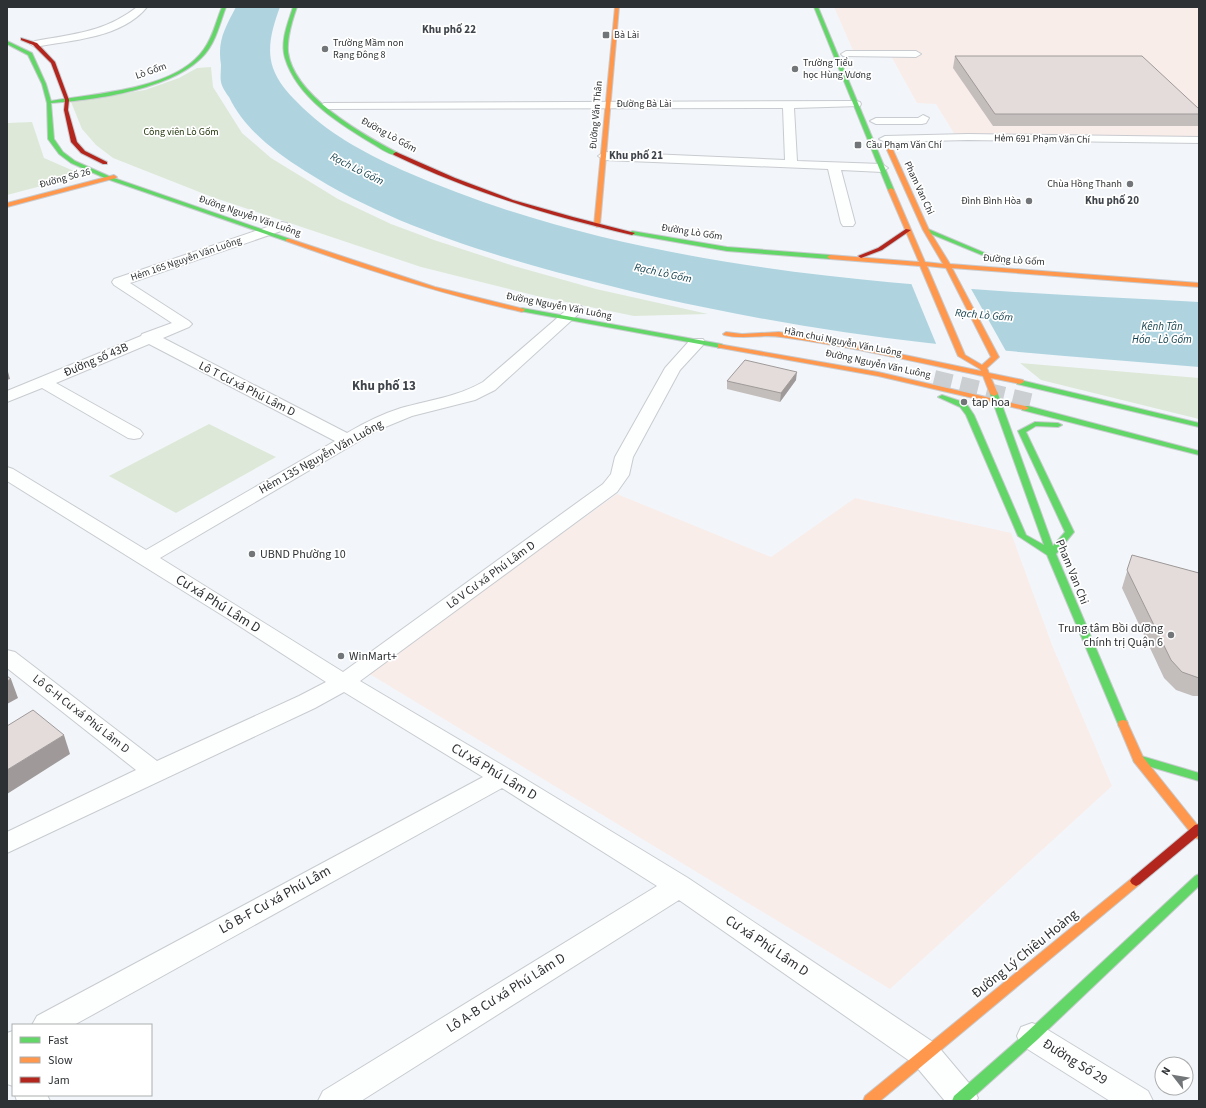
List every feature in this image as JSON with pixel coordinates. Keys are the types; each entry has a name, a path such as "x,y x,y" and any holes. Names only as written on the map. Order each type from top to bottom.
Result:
{"main road":[{"name":"Lò Gốm","path":"49,103 133,89 162,80 182,71 196,62 204,54 224,7"},
{"name":"Đường Lò Gốm","path":"295,7 286,39 288,62 297,81 324,106 344,122 377,143 444,176 506,199 597,225 703,246 1199,285"},
{"name":"Đường Văn Thân","path":"597,225 610,104 617,7"},
{"path":"816,7 927,276 962,356 985,371"},
{"path":"7,33 35,44 53,63 67,100"},
{"name":"Đường Nguyễn Văn Luông","path":"7,42 30,54 44,84 49,103 51,139 60,153 73,162 109,178 266,226 401,280 441,293 573,312 697,342 734,347 878,374 1199,453"},
{"path":"845,51 851,65"},
{"name":"Đường Số 26","path":"7,205 109,178 124,172 83,152 74,142 66,110 67,100"},
{"name":"Đường Bà Lài","path":"856,104 868,104"},
{"name":"Pham Van Chi","path":"874,118 926,230 954,277 995,357 985,371 998,403 1051,554 1138,759 1198,831"},
{"path":"853,258 874,253 887,247 908,230"},
{"path":"926,230 1026,272"},
{"name":"Đường Nguyễn Văn Luông","path":"720,333 742,336 779,334 985,371 1199,425"},
{"name":"Hầm chui Nguyễn Văn Luông","path":"734,347 762,349 937,376 772,339 742,336"},
{"path":"734,347 753,355 884,382 944,397 962,405 973,421 1022,536 1051,554 1070,532 1022,431 1031,424 1041,423 1061,426 1199,459"},
{"path":"1122,423 1039,400 1199,435"},
{"path":"1138,759 1199,777"},
{"name":"Đường Lý Chiêu Hoàng","path":"870,1101 925,1054 1198,831"},
{"path":"960,1100 1032,1036 1199,879"}],"street":[{"path":"35,44 83,35 113,26 123,22 143,7"},
{"path":"845,51 916,54"},
{"path":"788,104 791,165"},
{"name":"Đường Bà Lài","path":"324,106 856,104"},
{"path":"874,118 922,121 923,118"},
{"name":"Hẻm 691 Phạm Văn Chí","path":"884,139 976,137 1199,140"},
{"path":"604,156 882,168"},
{"path":"834,167 848,223"},
{"name":"Hẻm 165 Nguyễn Văn Luông","path":"184,324 119,282 266,226 286,227"},
{"name":"Hẻm 135 Nguyễn Văn Luông","path":"145,559 372,426 407,412 462,400 476,394 488,386 573,312"},
{"name":"Đường số 43B","path":"7,397 184,324"},
{"name":"Lô T Cư xá Phú Lâm D","path":"148,338 347,440"},
{"name":"Lô V Cư xá Phú Lâm D","path":"7,843 306,702 344,682 610,488 620,475 624,457 673,368 697,342"},
{"path":"43,382 134,434"},
{"name":"Cư xá Phú Lâm D","path":"7,473 238,615 321,670 344,682 503,776 679,886 925,1054 960,1100"},
{"name":"Lô G-H Cư xá Phú Lâm D","path":"7,657 155,772"},
{"name":"Lô B-F Cư xá Phú Lâm","path":"49,1024 503,776"},
{"name":"Lô A-B Cư xá Phú Lâm D","path":"334,1101 679,886"},
{"name":"Đường Số 29","path":"1032,1036 1137,1101"}],"shaded area":[{"path":"834,7 1199,7 1199,138 955,135 936,104 917,103 891,56 855,55"},
{"path":"617,494 771,557 855,498 1011,533 1052,645 1112,786 890,989 368,673"}],"green space":[{"name":"Công viên Lò Gốm","path":"211,67 213,87 242,133 271,158 338,199 391,224 434,240 514,266 596,289 708,314 634,316 537,296 421,267 212,197 113,158 96,145 82,129 71,102 145,90 179,78 197,68"},
{"path":"32,122 44,158 83,175 7,195 7,123"},
{"path":"1020,363 1199,378 1199,419 1041,380"},
{"path":"209,424 276,457 176,513 109,476"}],"water":[{"name":"Kênh Tân Hóa - Lò Gốm","path":"236,7 280,7 270,45 273,68 277,78 286,91 321,123 346,141 402,170 496,206 593,235 693,256 793,272 895,283 997,291 1199,302 1199,367 928,343 834,331 741,315 648,295 556,272 491,253 427,231 364,204 305,171 272,148 243,120 224,90 221,78 221,42 225,28"}],"pier":[{"path":"911,283 970,287 1007,353 937,346"}],"building":[{"path":"955,56 1142,56 1199,109 1199,114 995,114"},
{"path":"745,360 797,372 781,393 727,381"},
{"name":"Trung tâm Bồi dưỡng chính trị Quận 6","path":"1132,555 1199,573 1199,678 1182,672 1171,660 1127,570"},
{"path":"33,710 64,735 7,770 7,726"}],"tunnel":[{"path":"934,379 1038,404"}],"traffic: fast":[{"path":"52,102 133,89 174,75 190,66 207,49 213,38 224,7"},
{"path":"295,7 288,32 286,51 293,72 303,87 316,101 332,114 366,137 396,154"},
{"path":"816,7 891,190"},
{"path":"7,42 30,54 44,84 49,103 51,139 61,153 73,162 109,178 288,240"},
{"path":"926,230 1008,264"},
{"path":"632,233 727,249 830,257"},
{"path":"522,310 721,346"},
{"path":"1020,382 1199,425"},
{"path":"994,394 1051,554 1123,724"},
{"path":"942,397 963,405 970,415 1022,536 1051,554 1070,532 1022,431 1035,424 1058,425"},
{"path":"1025,408 1199,453"},
{"path":"1138,759 1199,777"},
{"path":"959,1101 1032,1036 1199,879"}],"traffic: slow":[{"path":"597,225 617,7"},
{"path":"890,150 926,230 948,266 995,357 983,368"},
{"path":"7,205 114,177"},
{"path":"891,190 962,356 983,368 994,394"},
{"path":"288,240 433,288 492,304 522,310"},
{"path":"830,257 1199,285"},
{"path":"726,334 742,336 779,334 852,346 1020,382"},
{"path":"721,346 878,374 1025,408"},
{"path":"1123,724 1138,759 1199,835"},
{"path":"870,1101 1136,881"}],"traffic: jam":[{"path":"23,39 35,44 53,63 67,100 66,110 74,142 83,152 105,163"},
{"path":"396,154 453,180 511,201 571,219 632,233"},
{"path":"861,256 880,249 908,230"},
{"path":"1136,881 1199,828"}],"place":[{"name":"Bà Lài","path":"606,35"},
{"name":"Trường Mầm non Rạng Đông 8","path":"325,49"},
{"name":"Trường Tiểu học Hùng Vương","path":"795,69"},
{"name":"Cầu Phạm Văn Chí","path":"858,145"},
{"name":"Chùa Hồng Thanh","path":"1130,184"},
{"name":"Đình Bình Hòa","path":"1029,201"},
{"name":"tap hoa","path":"964,402"},
{"name":"UBND Phường 10","path":"252,554"},
{"name":"Trung tâm Bồi dưỡng chính trị Quận 6","path":"1171,635"},
{"name":"WinMart+","path":"341,656"}],"district":[{"name":"Khu phố 22","path":"449,29"},
{"name":"Khu phố 21","path":"636,155"},
{"name":"Khu phố 20","path":"1112,200"},
{"name":"Khu phố 13","path":"384,386"}],"water label":[{"name":"Rạch Lò Gốm","path":"357,169"},
{"name":"Rạch Lò Gốm","path":"663,273"},
{"name":"Rạch Lò Gốm","path":"984,315"}]}
